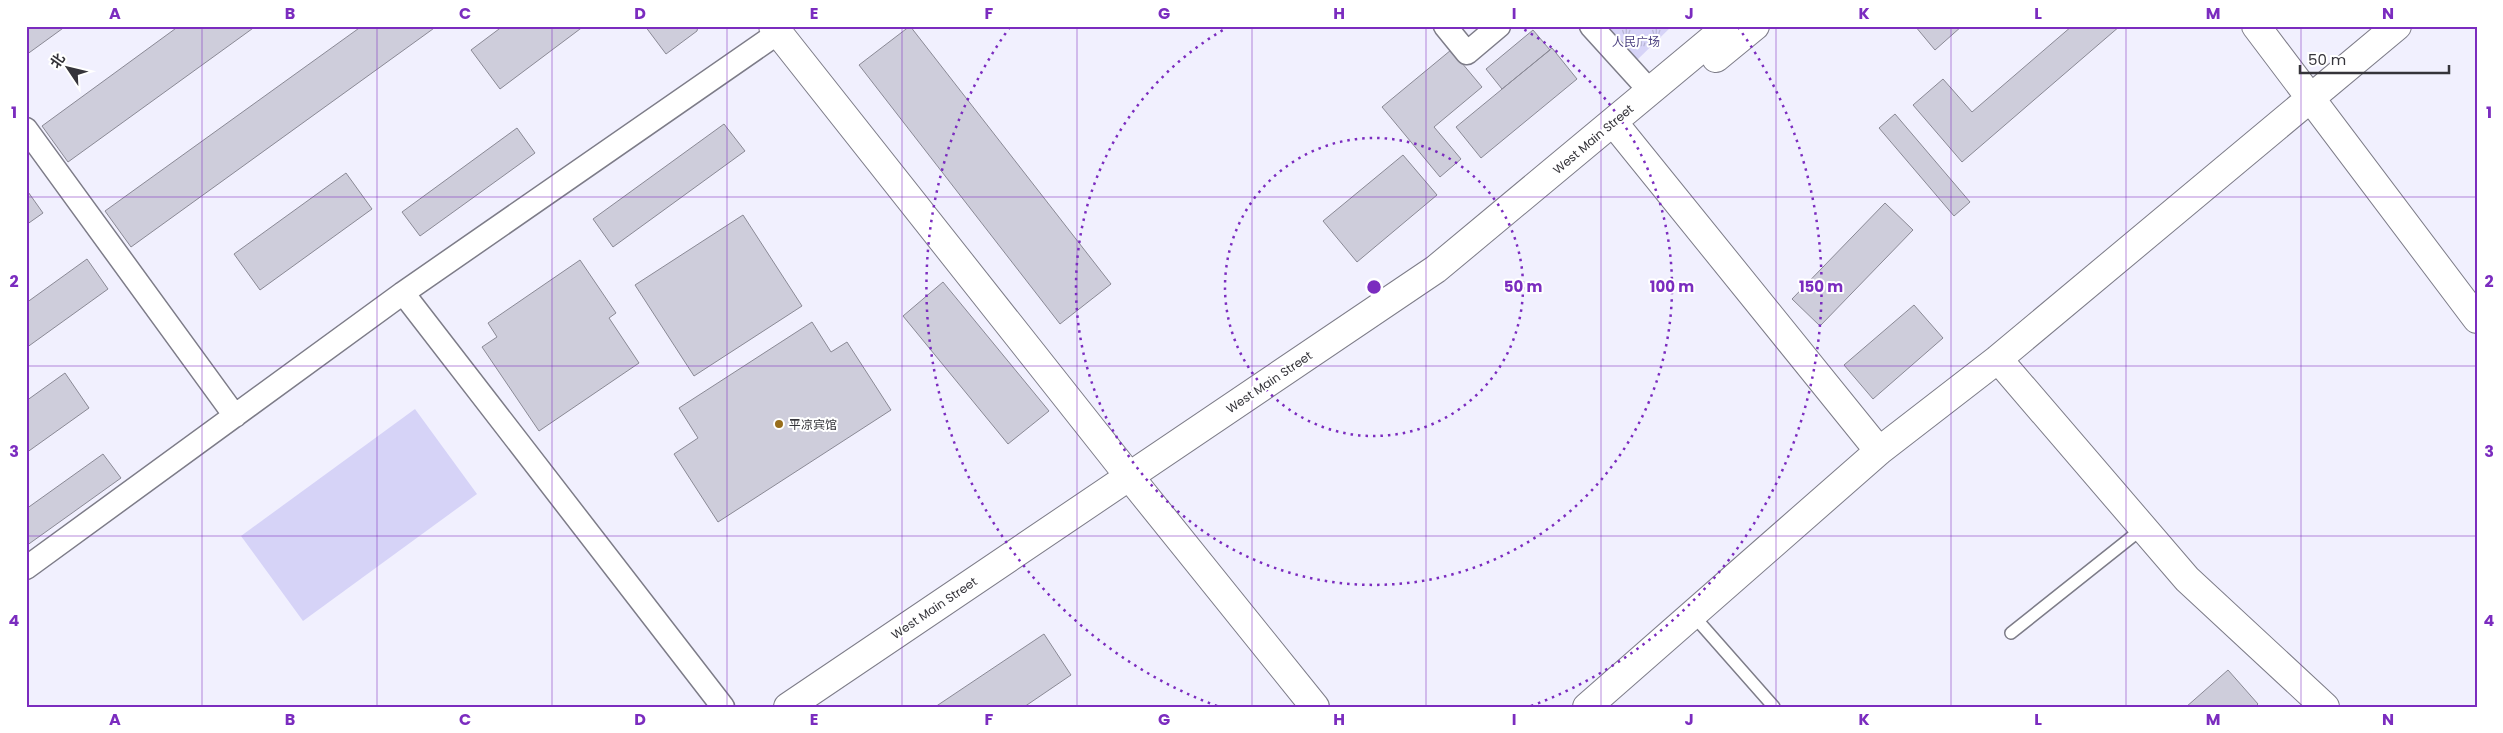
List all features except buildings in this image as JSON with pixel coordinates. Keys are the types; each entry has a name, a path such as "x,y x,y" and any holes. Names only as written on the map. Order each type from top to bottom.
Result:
{"street":[{"path":"1445,26 1467,53 1498,26"},
{"path":"1590,26 1650,91"},
{"name":"West Main Street","path":"1618,129 1650,91 1728,26"},
{"name":"West Main Street","path":"788,707 1447,283 1618,129 1755,26"},
{"path":"2256,26 2477,320"},
{"path":"1587,707 1879,451 1998,359 2397,26"},
{"path":"26,568 403,293 776,29 1134,483 1314,707"},
{"path":"26,129 235,416"},
{"path":"1618,129 1879,451"},
{"path":"403,293 723,707"},
{"path":"1998,359 2187,579 2325,707"},
{"name":"West Main Street","path":"818,707 1134,483"}],"lane":[{"path":"2011,633 2143,528"},
{"path":"1692,614 1774,707"}],"green space":[{"name":"人民广场","path":"1601,26 1672,26 1635,62"},
{"path":"415,409 477,494 303,621 241,536"}],"place":[{"name":"平凉宾馆","path":"779,424"}]}
